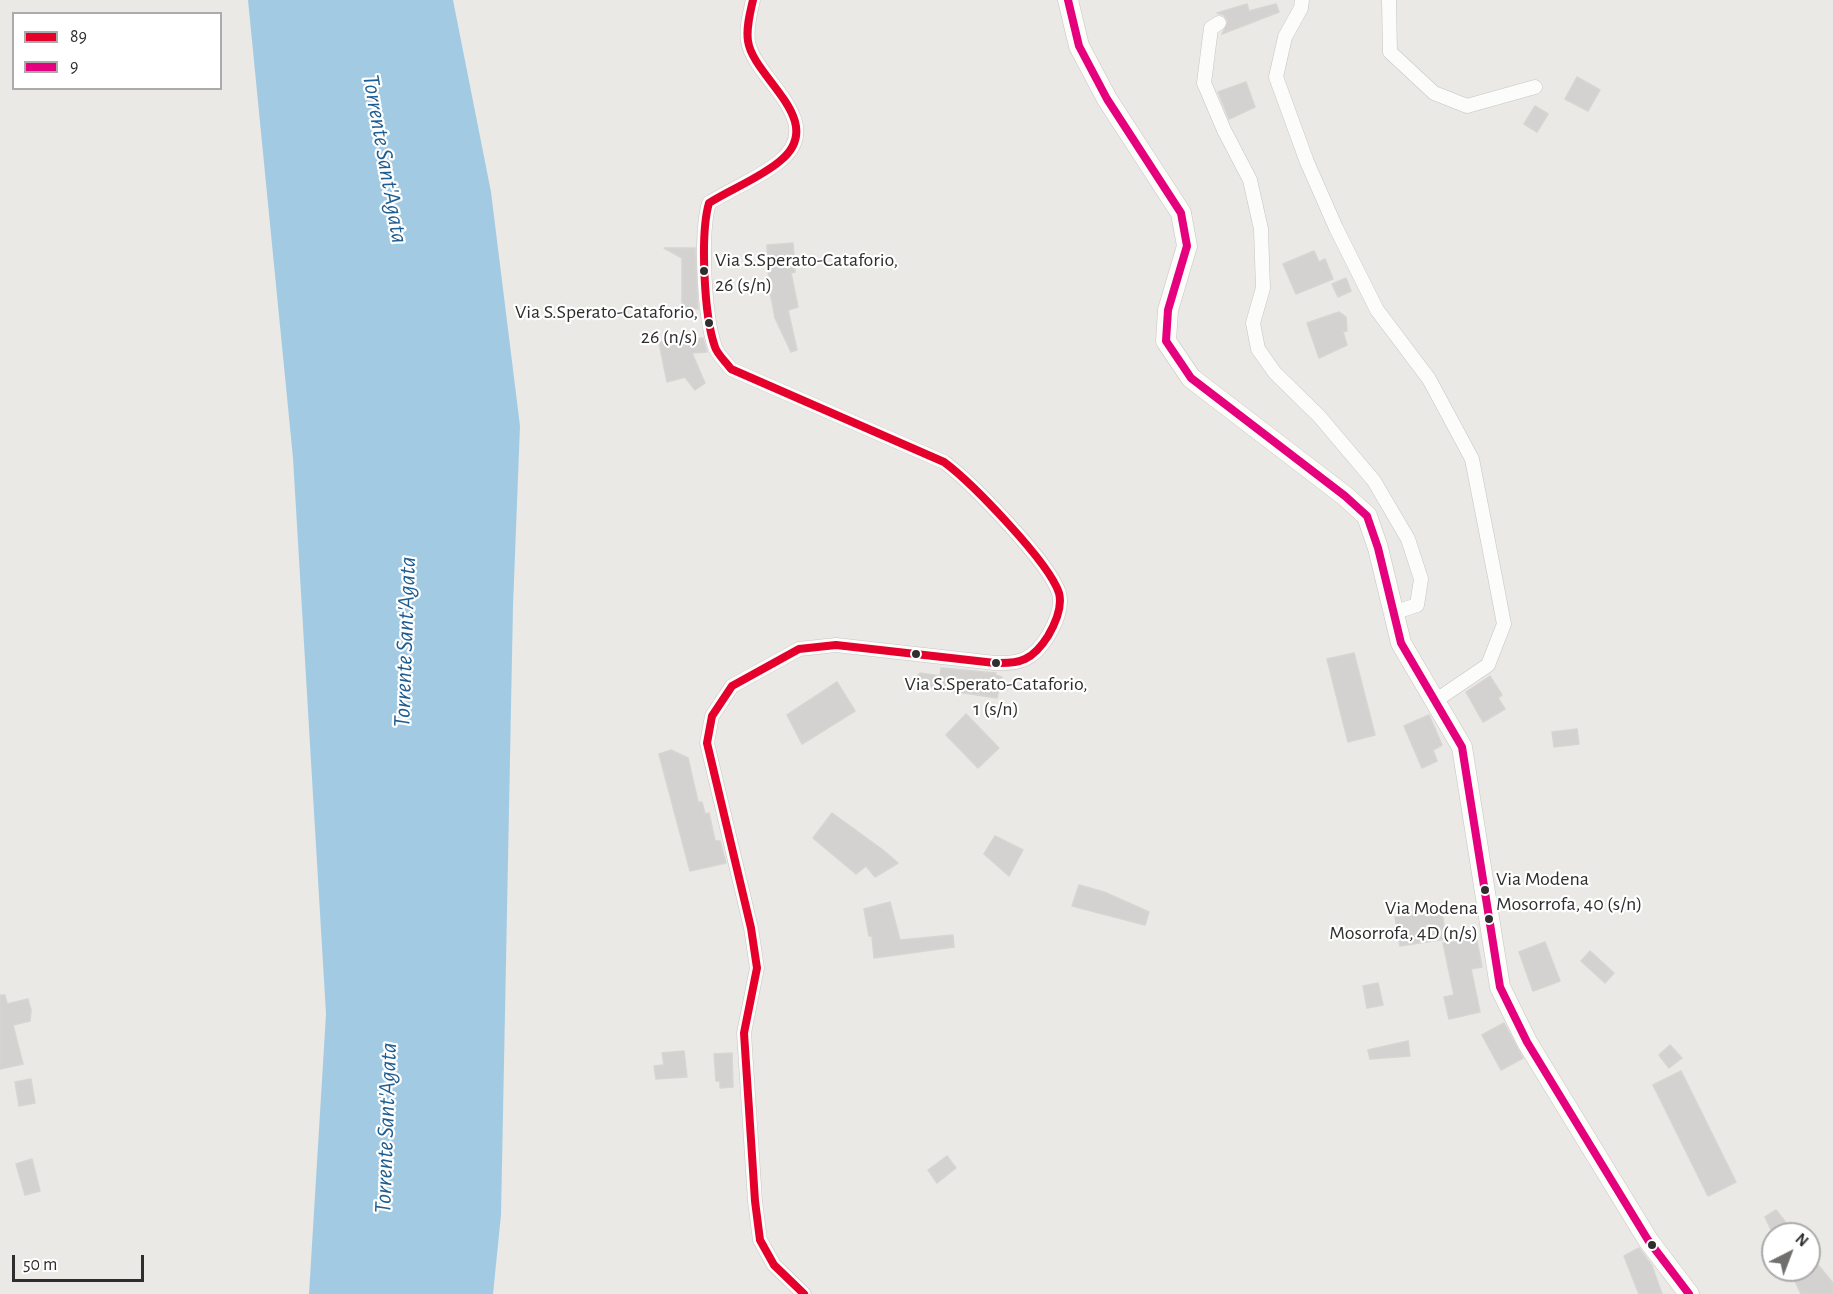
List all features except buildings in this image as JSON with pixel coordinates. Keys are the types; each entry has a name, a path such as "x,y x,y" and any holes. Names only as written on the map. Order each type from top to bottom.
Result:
{"street":[{"path":"753,0 748,42 756,62 780,91 794,116 795,140 782,160 709,203 704,222 709,319 715,349 731,369 944,462 966,478 1041,563 1059,594 1058,620 1042,645 1019,664 836,645 799,649 732,686 712,716 707,743 751,928 757,968 744,1033 755,1201 760,1240 774,1265 804,1294"},
{"path":"1068,0 1079,46 1107,99 1181,213 1187,246 1168,310 1166,341 1191,378 1346,496 1367,516 1401,643 1462,747 1500,987 1527,1042 1648,1240 1689,1294"},
{"path":"1302,0 1301,8 1285,37 1276,77 1307,162 1336,228 1377,309 1429,380 1472,459 1504,624 1488,665 1435,701"},
{"path":"1389,0 1390,52 1434,93 1467,106 1535,87"},
{"path":"1220,23 1211,28 1204,83 1224,130 1250,180 1261,230 1263,288 1253,323 1258,350 1275,374 1320,416 1374,481 1408,539 1421,579 1417,604 1393,613"}],"water":[{"name":"Torrente Sant'Agata","path":"248,0 453,0 491,192 520,426 513,606 501,1215 493,1294 309,1294 326,1014 293,458"}],"transit line":[{"name":"89","path":"753,0 748,26 748,41 762,70 793,115 796,131 793,146 780,161 764,173 709,203 706,217 704,275 708,316 716,350 731,369 944,462 990,504 1025,543 1052,579 1060,599 1058,616 1048,636 1037,650 1025,659 1012,663 995,663 836,645 799,649 732,686 712,716 707,743 751,928 757,968 744,1033 755,1201 760,1240 774,1265 804,1294"},
{"name":"9","path":"1068,0 1079,46 1107,99 1181,213 1187,246 1168,310 1166,341 1191,378 1345,496 1367,516 1378,548 1401,643 1462,747 1500,987 1527,1042 1648,1240 1689,1294"}],"place":[{"name":"Via S.Sperato-Cataforio, 26 (s/n)","path":"704,271"},
{"name":"Via S.Sperato-Cataforio, 26 (n/s)","path":"709,323"},
{"name":"Via S.Sperato-Cataforio, 1 (s/n)","path":"996,663"},
{"name":"Via Modena Mosorrofa, 40 (s/n)","path":"1485,890"},
{"name":"Via Modena Mosorrofa, 4D (n/s)","path":"1489,919"}]}
